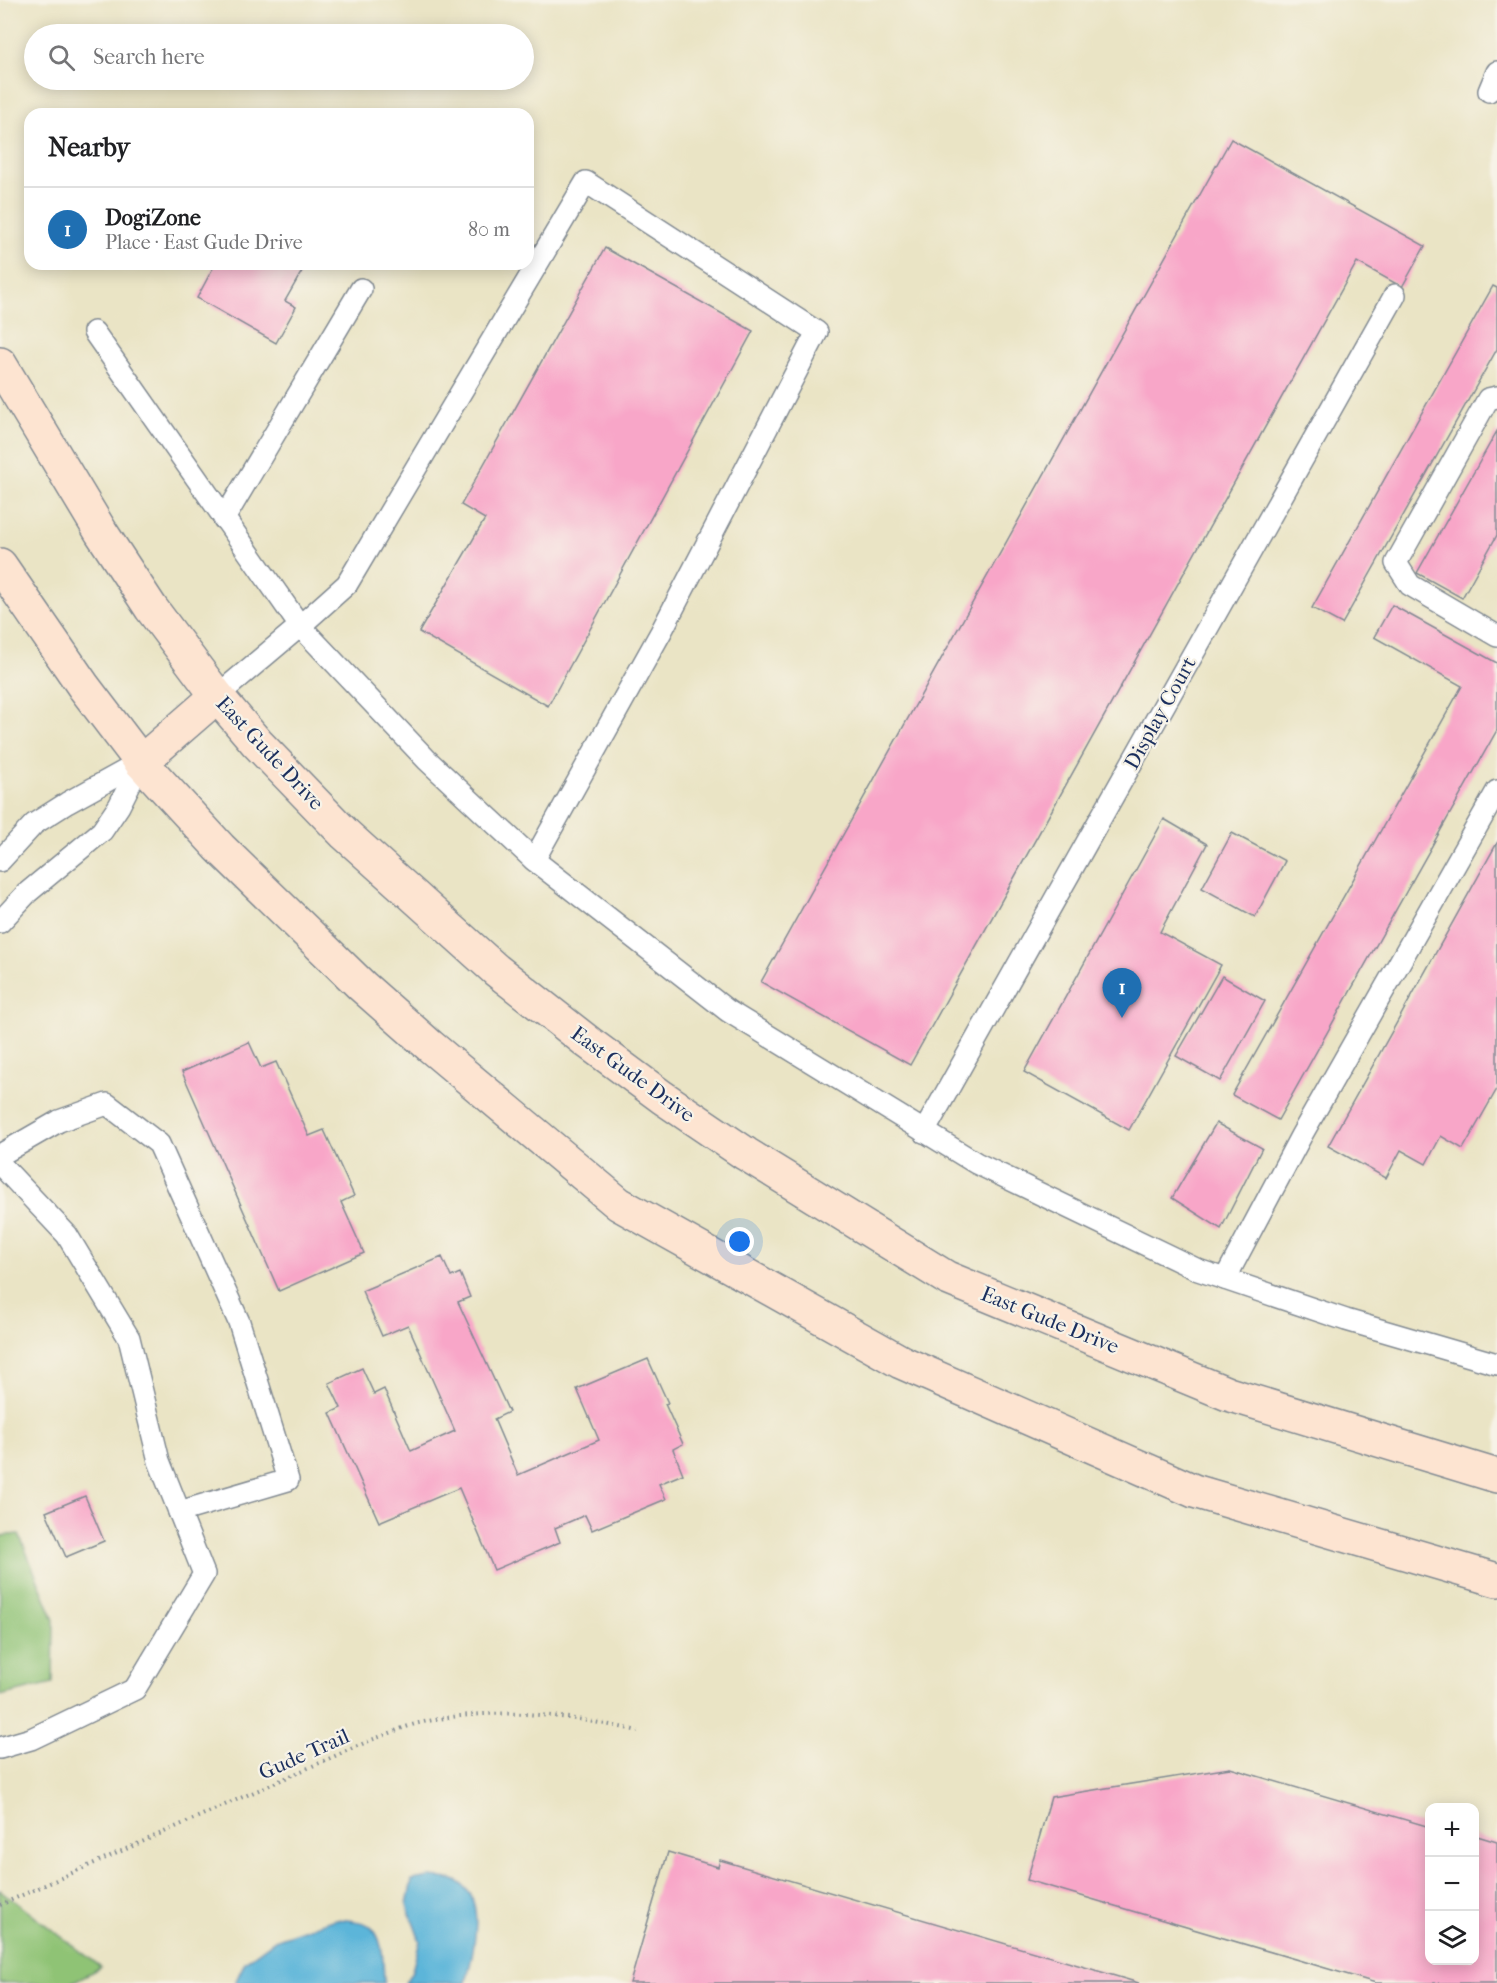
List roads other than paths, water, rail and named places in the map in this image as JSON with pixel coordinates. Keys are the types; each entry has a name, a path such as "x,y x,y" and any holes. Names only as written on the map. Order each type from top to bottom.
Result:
{"main road":[{"name":"East Gude Drive","path":"0,364 101,532 151,608 217,696 257,743 345,834 496,970 589,1043 662,1097 746,1154 947,1278 1228,1394 1497,1476"},
{"path":"0,565 84,687 141,762 220,848 362,986 430,1046 620,1204 901,1362 1194,1491 1497,1580"},
{"path":"141,762 217,696"}],"lane":[{"path":"534,269 586,182 817,332 662,632 534,860"},
{"path":"217,696 347,584 534,270"},
{"path":"224,519 361,289"},
{"name":"Display Court","path":"924,1132 1395,295"},
{"path":"94,332 300,626 427,760 534,860 728,1011 976,1163 1198,1270 1346,1320 1497,1364"},
{"path":"1497,397 1488,399 1396,563 1410,585 1497,636"},
{"path":"0,861 34,824 141,762"},
{"path":"0,922 27,893 102,831 119,806 141,762"},
{"path":"1225,1279 1301,1136 1497,791"},
{"path":"0,1155 59,1120 107,1104 159,1144 239,1322 288,1480 179,1512"},
{"path":"0,1164 67,1235 129,1338 159,1461 204,1574 135,1689 31,1739 0,1749"}],"water":[{"path":"431,1877 454,1880 465,1887 472,1898 476,1926 466,1983 405,1983 412,1971 420,1941 407,1905 412,1880"},
{"path":"335,1919 361,1922 374,1930 382,1951 384,1983 235,1983 245,1962 275,1940"}],"place":[{"name":"DogiZone","path":"1122,1018"}]}
